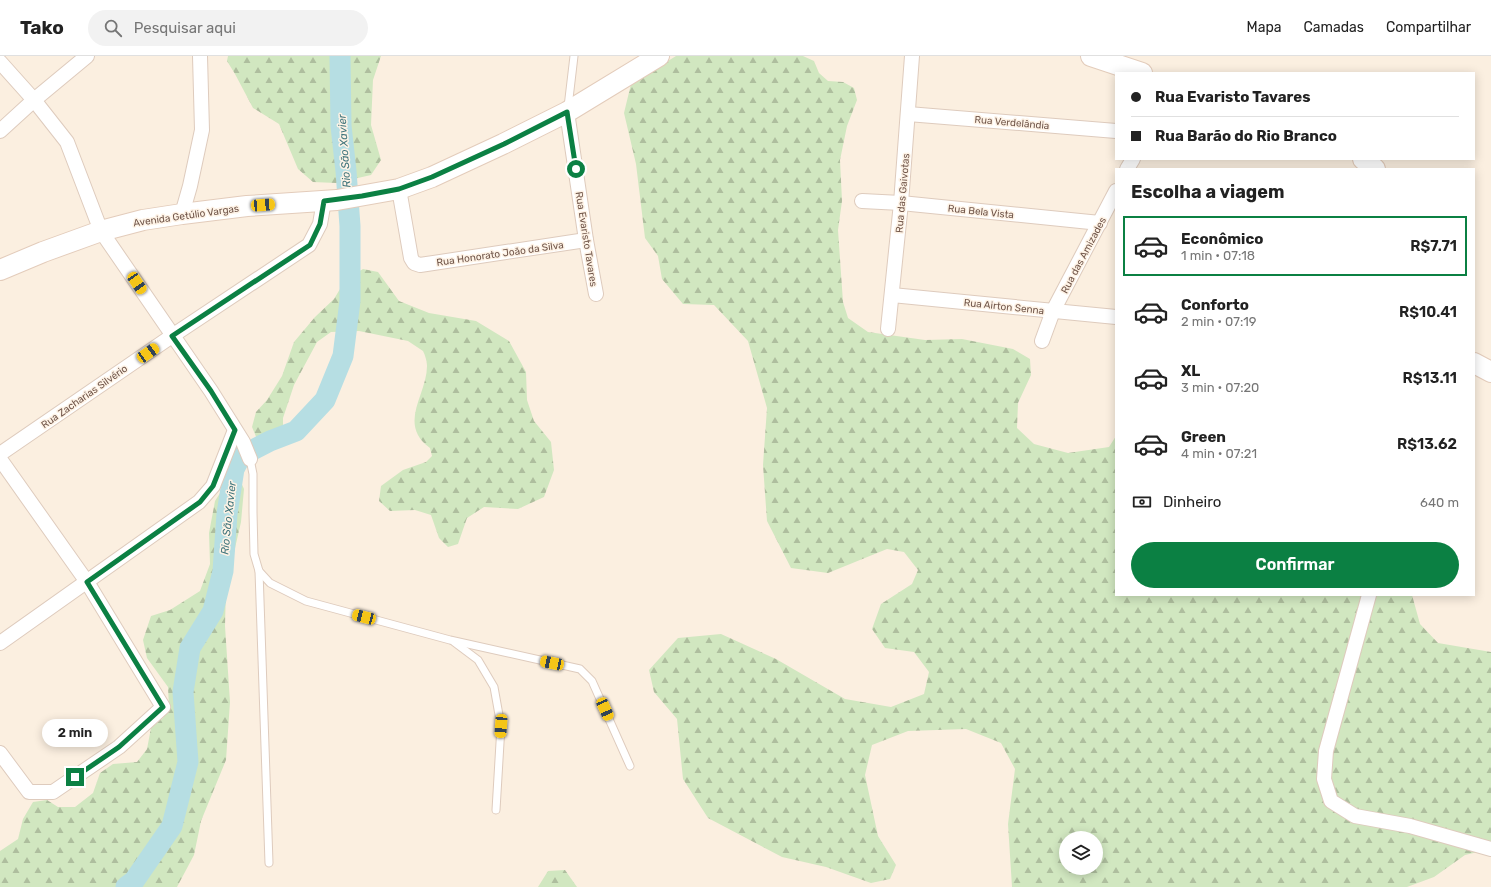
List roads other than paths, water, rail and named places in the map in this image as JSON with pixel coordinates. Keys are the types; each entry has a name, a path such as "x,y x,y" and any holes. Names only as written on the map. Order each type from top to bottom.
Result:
{"street":[{"path":"0,131 34,100 87,56"},
{"path":"182,214 190,186 202,130 200,56"},
{"name":"Avenida Getúlio Vargas","path":"0,270 43,252 101,231 143,220 247,206 331,201 399,189 432,177 504,144 567,112 659,56"},
{"name":"Rua das Gaivotas","path":"888,329 901,204 912,56"},
{"path":"1091,56 1139,72"},
{"path":"0,62 34,100 68,142 101,231 211,391 243,442 250,459"},
{"name":"Rua Evaristo Tavares","path":"567,112 586,240 596,294"},
{"name":"Rua Verdelândia","path":"908,114 1115,131"},
{"path":"1364,160 1374,168"},
{"name":"Rua Honorato João da Silva","path":"399,189 411,258 414,263 420,265 586,240"},
{"name":"Rua das Amizades","path":"1042,341 1053,311 1115,194"},
{"name":"Rua Zacharias Silvério","path":"0,454 172,336 310,245 331,201"},
{"name":"Rua Bela Vista","path":"862,201 1100,223"},
{"name":"Rua Airton Senna","path":"892,295 1115,317"},
{"path":"1475,364 1491,372"},
{"path":"0,643 200,502 213,486 235,430"},
{"path":"0,459 87,582 163,707 119,747 53,792 29,792 0,753"},
{"path":"1369,596 1326,751 1324,779 1331,801 1355,816 1410,826 1491,849"}],"lane":[{"path":"567,112 574,56"},
{"path":"250,459 254,474 254,554 259,571 269,863"},
{"path":"259,571 270,583 306,601 450,640 580,669 592,681 630,766"},
{"path":"450,640 478,660 494,687 501,726 496,810"}],"waterway":[{"name":"Rio São Xavier","path":"126,887 134,881 172,826 188,762 183,692 190,648 213,611 223,571 227,514 234,469 241,456 270,441 296,431 325,400 343,356 350,301 350,226 341,126 340,56"}]}
